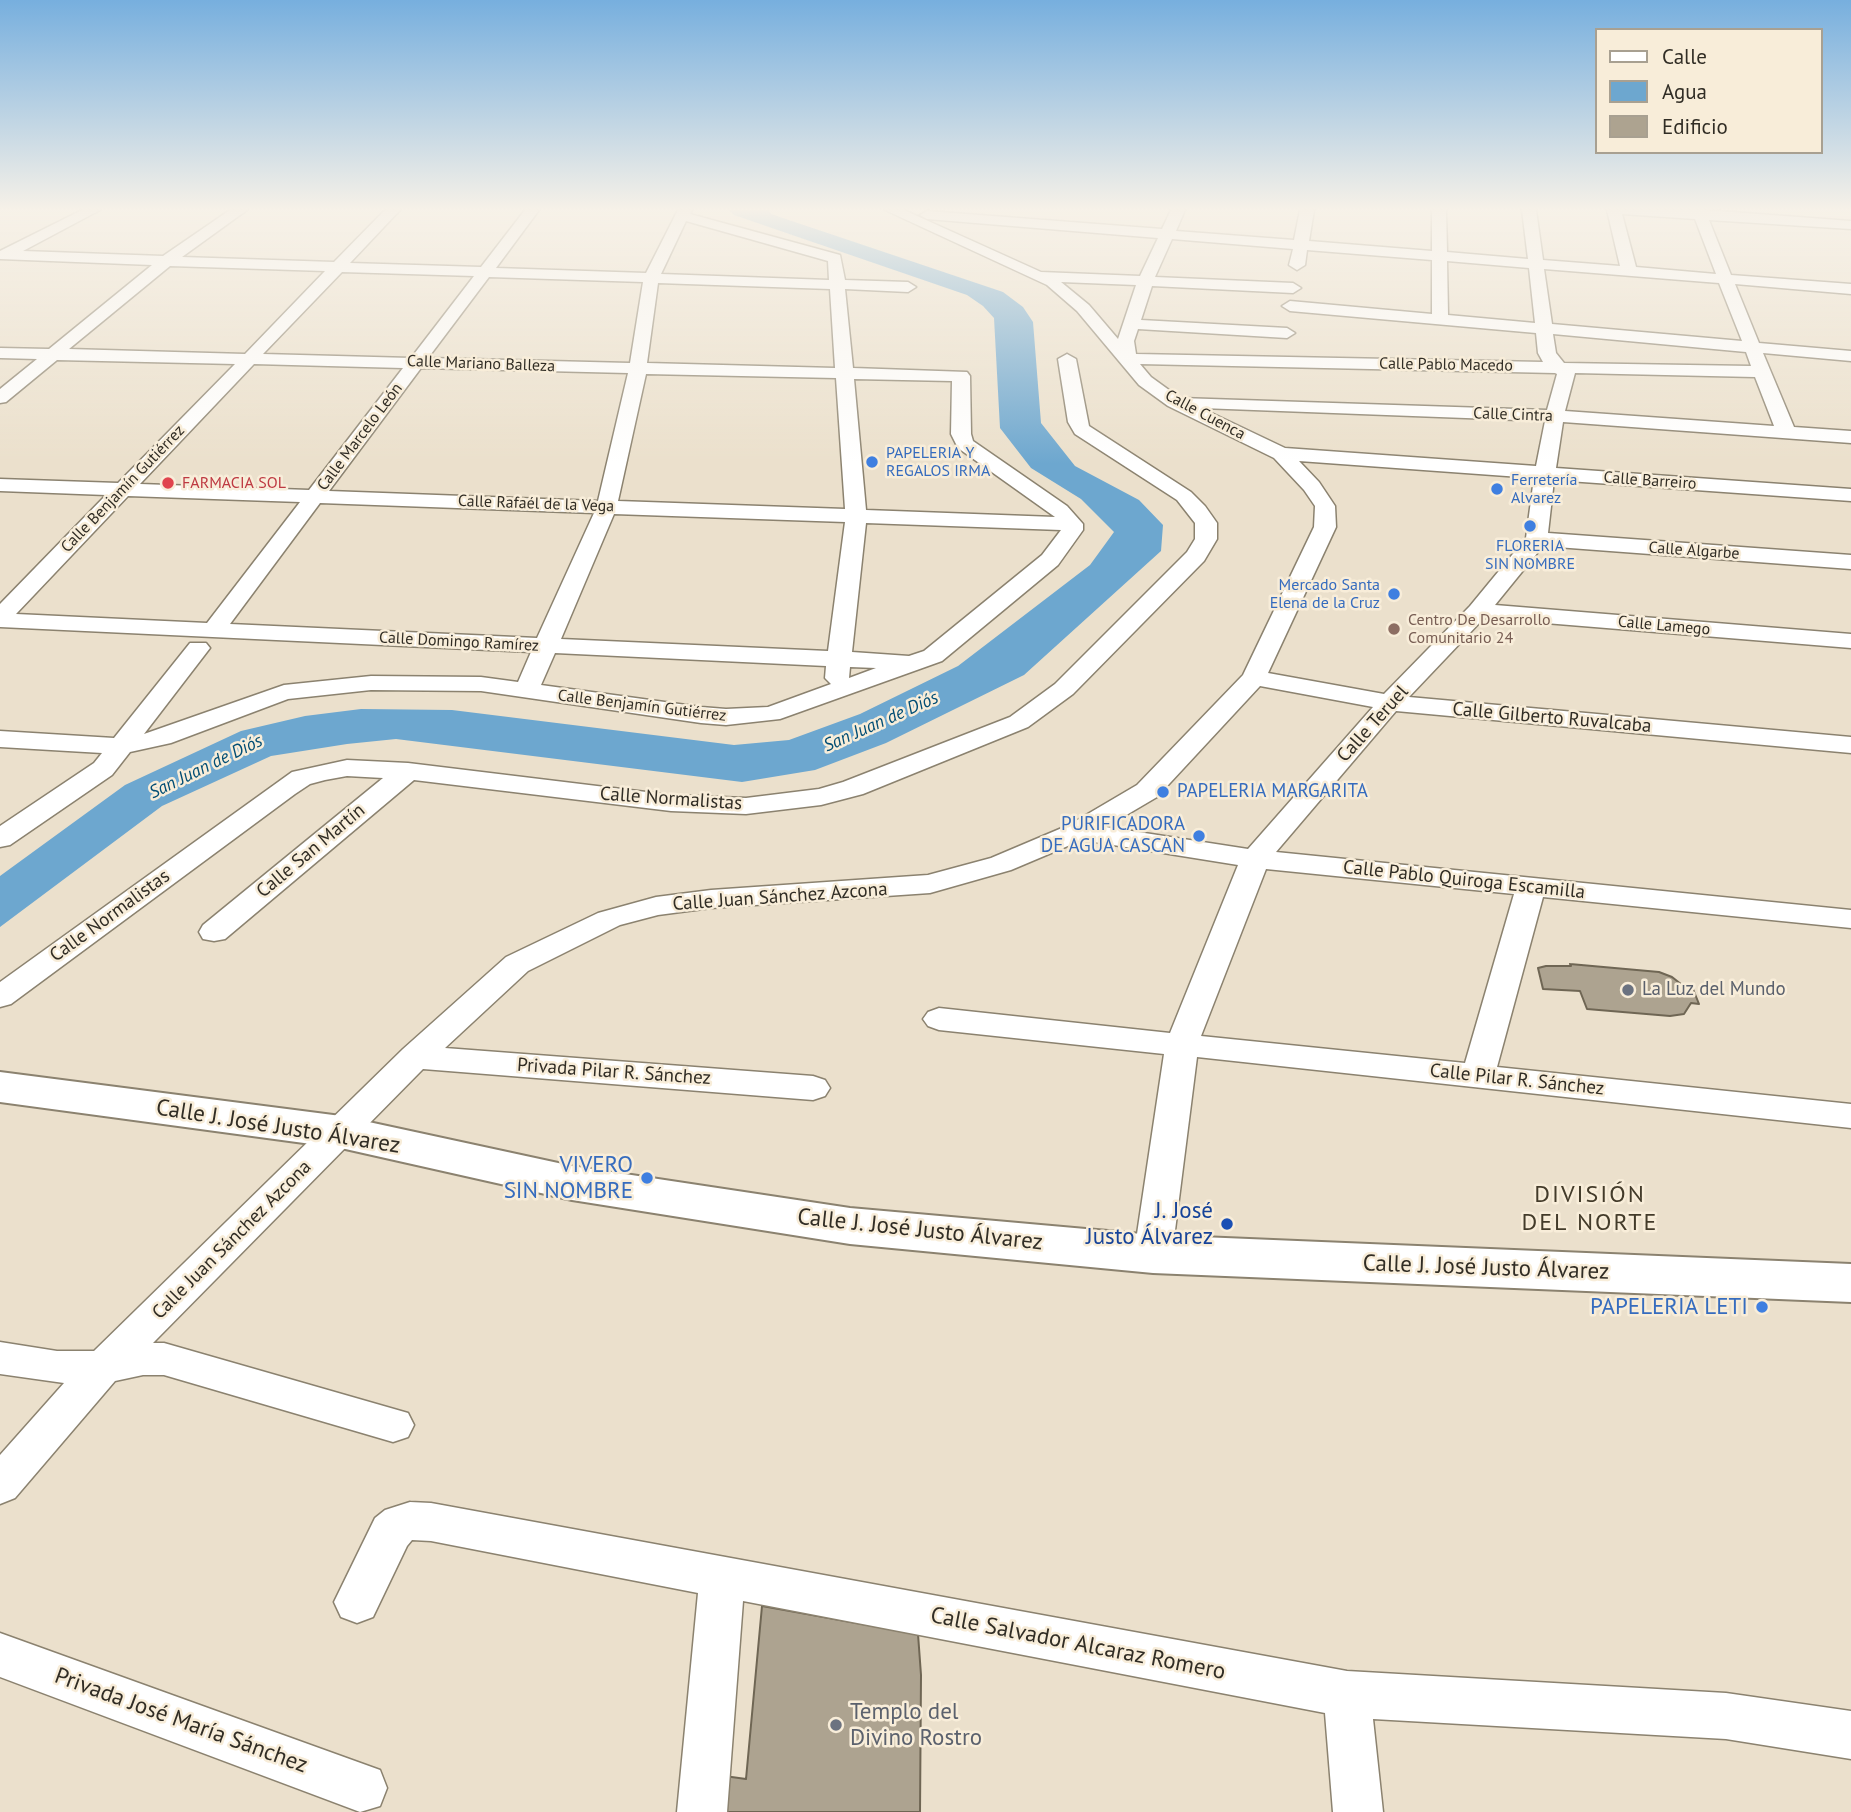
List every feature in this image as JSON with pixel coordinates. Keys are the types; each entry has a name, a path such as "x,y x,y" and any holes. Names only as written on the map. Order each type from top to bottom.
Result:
{"street":[{"path":"0,398 125,295"},
{"name":"Calle Benjamín Gutiérrez","path":"0,619 310,295"},
{"name":"Calle Marcelo León","path":"0,839 103,769 206,639 469,295"},
{"path":"526,691 607,506 638,368 649,295"},
{"path":"835,692 856,514 839,295"},
{"name":"Calle Cuenca","path":"1067,295 1145,381 1174,402 1281,454"},
{"path":"1128,359 1126,341 1142,295"},
{"path":"1283,362 1292,295"},
{"path":"1440,295 1440,319"},
{"path":"1537,539 1555,416 1566,377 1562,368 1549,358 1539,295"},
{"path":"1733,295 1786,432"},
{"path":"1290,306 1851,356"},
{"path":"1132,324 1287,333"},
{"name":"Calle Mariano Balleza","path":"0,353 961,376 960,421 965,444 1060,510 1072,524"},
{"name":"Calle Normalistas","path":"0,997 301,778 347,768 408,771 684,804 709,806 781,803 853,788 1019,722 1074,680 1196,556 1206,539 1206,523 1184,496 1082,430 1077,422 1068,359"},
{"name":"Calle Pablo Macedo","path":"1128,359 1763,372"},
{"name":"Calle Cintra","path":"1174,402 1555,416 1851,437"},
{"name":"Calle Barreiro","path":"1281,454 1851,495"},
{"name":"Calle Juan Sánchez Azcona","path":"0,1485 103,1367 415,1057 517,964 609,919 656,906 930,884 1001,864 1079,831 1147,792 1254,678 1325,527 1325,506 1312,486 1281,454"},
{"name":"Calle Rafaél de la Vega","path":"0,485 856,514 1072,524"},
{"name":"Calle Benjamín Gutiérrez","path":"0,739 121,746 162,738 267,698 307,688 371,683 481,684 726,717 771,714 918,663 947,647 1050,560 1068,537 1072,524"},
{"name":"Calle Algarbe","path":"1537,539 1851,562"},
{"name":"Calle Teruel","path":"1153,1254 1182,1043 1255,859 1390,703 1478,611 1537,539"},
{"name":"Calle Lamego","path":"1478,611 1851,641"},
{"name":"Calle Domingo Ramírez","path":"0,619 206,639 547,646 918,663"},
{"name":"Calle Gilberto Ruvalcaba","path":"1254,678 1390,703 1851,744"},
{"name":"Calle San Martín","path":"214,932 408,771"},
{"name":"Calle Pablo Quiroga Escamilla","path":"1079,831 1255,859 1851,919"},
{"path":"1478,1076 1531,887"},
{"path":"939,1019 1182,1043"},
{"name":"Calle Pilar R. Sánchez","path":"1182,1043 1851,1116"},
{"name":"Privada Pilar R. Sánchez","path":"415,1057 813,1088"},
{"name":"Calle J. José Justo Álvarez","path":"0,1087 341,1132 572,1184 810,1220 1153,1254 1851,1283"},
{"path":"0,1358 57,1367 103,1367 143,1359 163,1359 393,1425"},
{"name":"Calle Salvador Alcaraz Romero","path":"357,1602 391,1532 400,1524 420,1521 1347,1694 1726,1716 1851,1735"},
{"path":"702,1812 722,1577"},
{"name":"Privada José María Sánchez","path":"0,1655 362,1788"},
{"path":"1347,1694 1357,1812"}],"water":[{"name":"San Juan de Diós","path":"967,295 1006,295 1023,307 1033,322 1041,423 1075,466 1139,500 1163,525 1161,551 1024,675 886,743 815,770 742,782 396,739 271,756 162,806 0,927 0,876 125,785 241,731 305,716 361,709 452,710 734,745 789,740 860,714 958,666 1090,565 1114,532 1081,499 1031,468 1000,428 994,318"}],"building":[{"name":"La Luz del Mundo","path":"1570,964 1659,972 1672,977 1686,988 1693,989 1699,1004 1691,1003 1684,1014 1670,1016 1587,1009 1580,991 1543,989 1538,968 1571,966"},
{"name":"Templo del Divino Rostro","path":"762,1606 918,1634 921,1675 920,1812 708,1812 710,1774 746,1779"}],"place":[{"name":"PAPELERIA Y REGALOS IRMA","path":"872,462"},
{"name":"FARMACIA SOL","path":"168,483"},
{"name":"Ferretería Alvarez","path":"1497,489"},
{"name":"FLORERIA SIN NOMBRE","path":"1530,526"},
{"name":"Mercado Santa Elena de la Cruz","path":"1394,594"},
{"name":"Centro De Desarrollo Comunitario 24","path":"1394,629"},
{"name":"PAPELERIA MARGARITA","path":"1163,792"},
{"name":"PURIFICADORA DE AGUA CASCAN","path":"1199,836"},
{"name":"La Luz del Mundo","path":"1628,990"},
{"name":"VIVERO SIN NOMBRE","path":"647,1178"},
{"name":"J. José Justo Álvarez","path":"1227,1224"},
{"name":"PAPELERIA LETI","path":"1762,1307"},
{"name":"Templo del Divino Rostro","path":"836,1725"}],"district":[{"name":"DIVISIÓN DEL NORTE","path":"1590,1209"}]}
